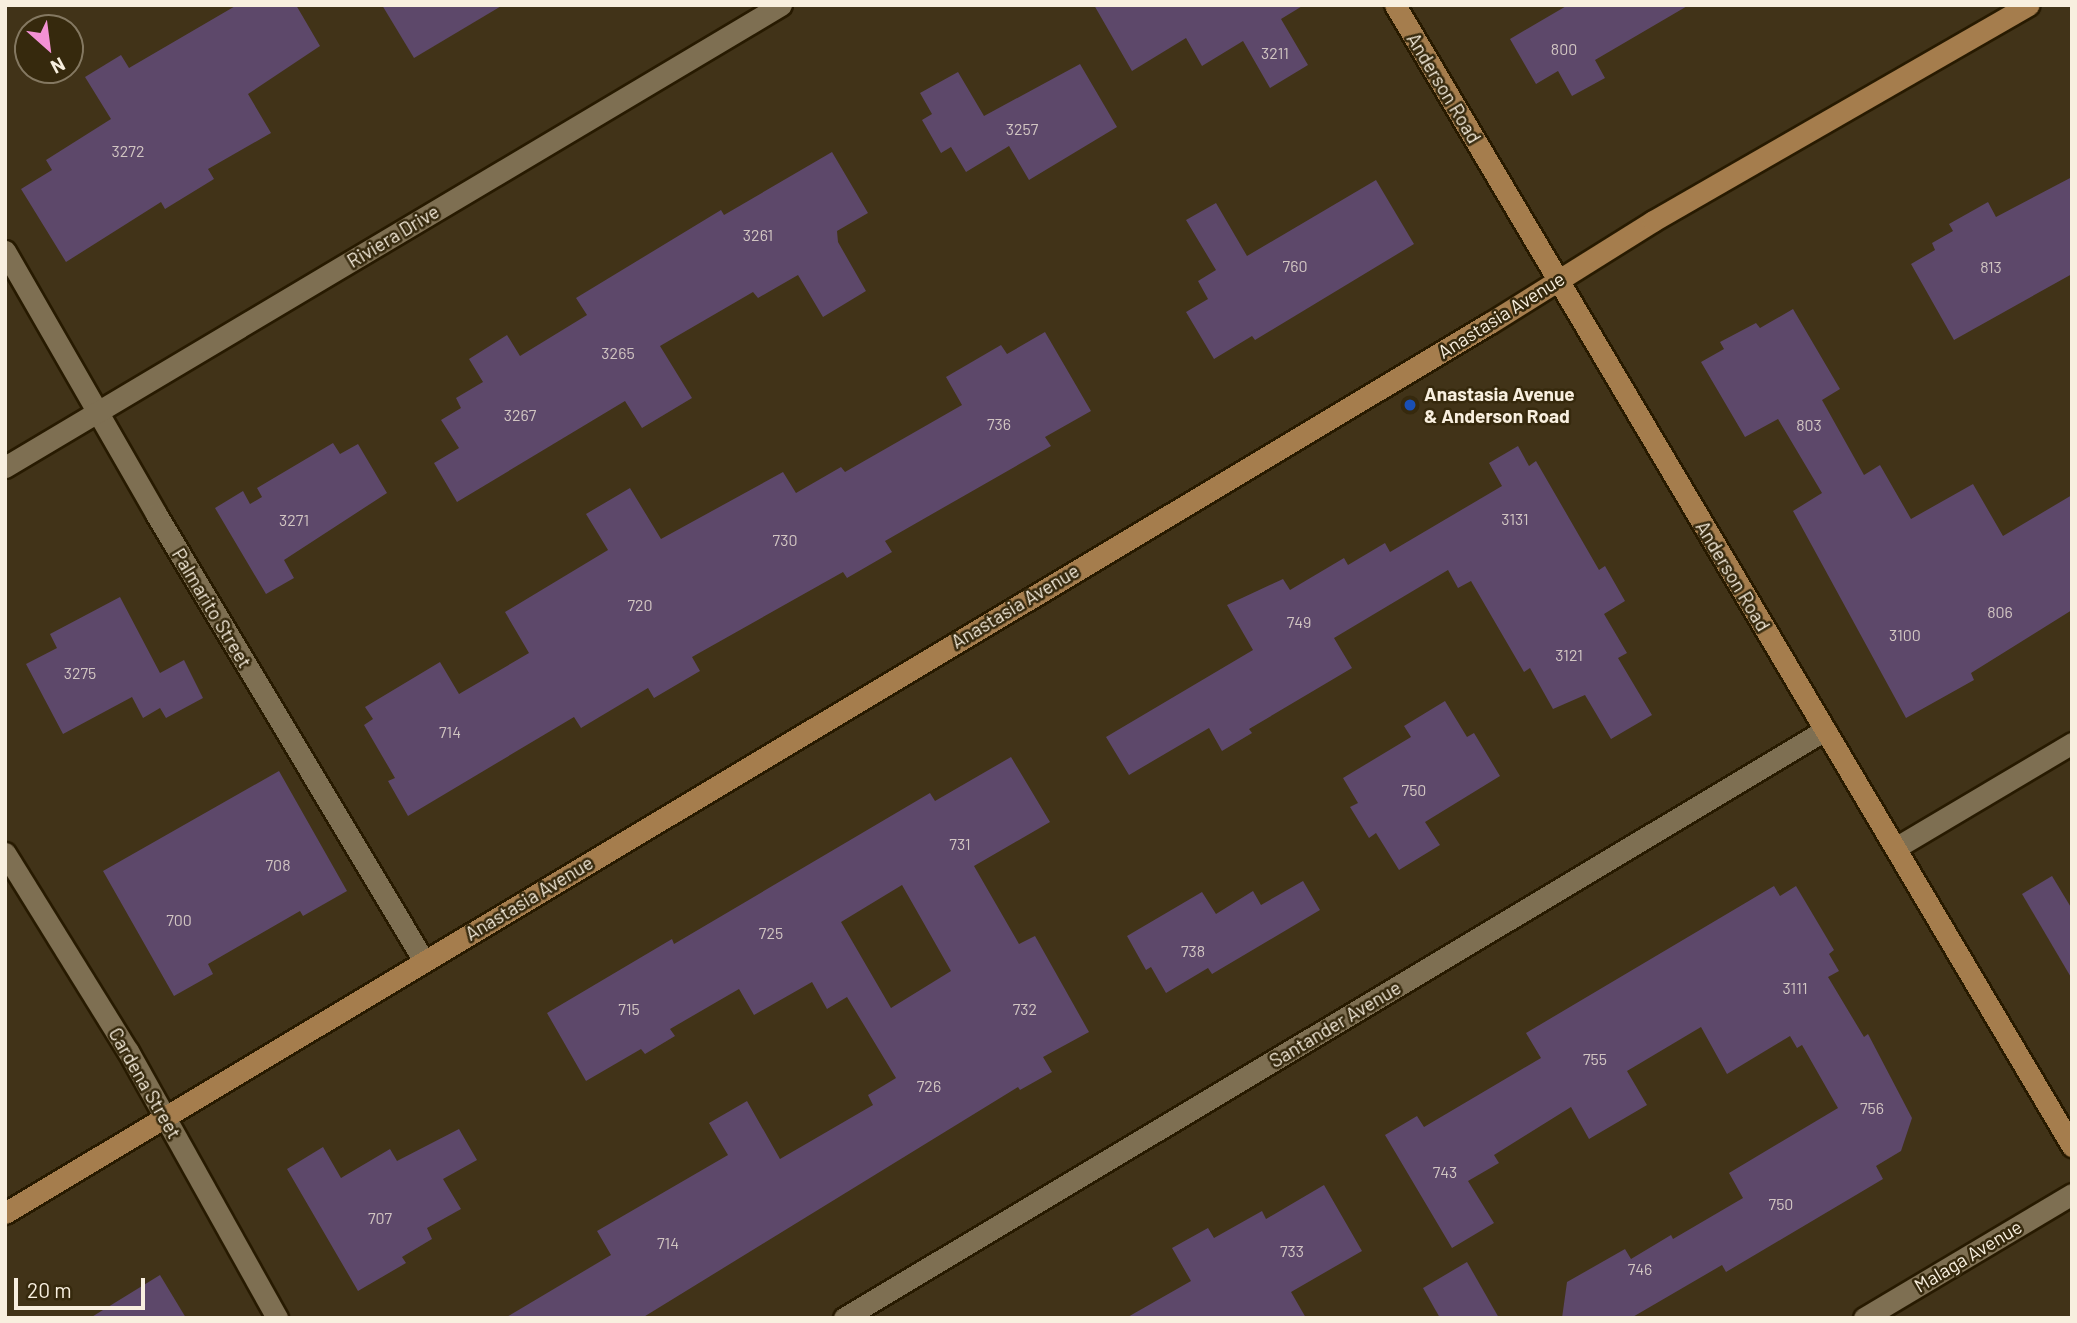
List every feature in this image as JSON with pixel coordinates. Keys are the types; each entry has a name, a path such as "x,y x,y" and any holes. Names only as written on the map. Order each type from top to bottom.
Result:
{"street":[{"name":"Riviera Drive","path":"5,467 781,5"},
{"name":"Anderson Road","path":"1395,5 2072,1146"},
{"name":"Anastasia Avenue","path":"5,1213 1558,279 2028,5"},
{"name":"Palmarito Street","path":"5,251 424,961"},
{"name":"Santander Avenue","path":"844,1318 1825,730"},
{"path":"1897,847 2072,743"},
{"name":"Cardena Street","path":"5,853 164,1116 277,1318"},
{"name":"Malaga Avenue","path":"1864,1318 2072,1194"}],"building":[{"path":"237,5 296,5 320,46 248,94 271,133 208,169 214,179 165,209 161,202 66,262 21,189 52,170 46,160 111,119 85,77 121,55 129,68"},
{"path":"382,5 503,5 414,58"},
{"path":"1094,5 1304,5 1281,19 1308,65 1270,88 1243,41 1202,66 1186,38 1132,71"},
{"path":"1568,5 1689,5 1595,60 1605,78 1572,96 1558,71 1536,84 1510,39"},
{"path":"1080,64 1117,127 1029,180 1009,146 966,172 951,147 941,153 922,120 932,114 920,93 958,72 984,116"},
{"path":"832,152 868,213 837,231 838,242 866,291 823,317 798,275 758,298 753,292 660,346 692,398 642,428 625,401 457,502 434,463 459,448 441,420 461,408 456,398 483,382 469,359 507,335 520,356 587,315 576,298 721,210 724,215"},
{"path":"2072,177 2072,274 1954,340 1911,264 1935,250 1932,243 1953,231 1949,224 1988,202 1996,217"},
{"path":"1376,180 1414,244 1255,340 1252,336 1214,359 1186,312 1208,299 1198,281 1216,270 1186,220 1216,203 1247,256"},
{"path":"1793,309 1840,389 1822,400 1864,475 1880,465 1911,519 1973,484 2003,536 2072,495 2072,610 1971,673 1974,680 1906,718 1793,511 1822,493 1778,419 1745,437 1701,362 1724,349 1720,342 1756,323 1760,328"},
{"path":"1045,332 1091,411 1045,437 1051,446 885,541 892,552 847,578 843,572 692,657 700,671 654,698 648,688 581,728 574,717 408,816 388,781 395,778 364,725 373,719 365,707 440,662 459,694 529,653 505,612 608,550 586,514 630,488 661,539 783,472 796,493 841,467 845,472 962,405 946,377 1001,345 1007,354"},
{"path":"333,443 340,454 358,444 387,493 284,560 294,578 266,594 215,508 243,491 250,504 262,497 257,488"},
{"path":"1518,446 1529,466 1536,461 1599,570 1605,566 1625,601 1604,614 1627,653 1618,658 1652,715 1611,739 1585,695 1553,709 1530,668 1524,672 1471,581 1458,588 1448,570 1334,638 1352,668 1249,729 1252,733 1222,751 1209,728 1129,775 1106,737 1253,650 1227,605 1283,579 1290,590 1344,558 1348,565 1385,543 1390,552 1502,486 1489,463"},
{"path":"120,597 160,673 184,660 203,698 166,718 160,708 143,718 132,697 63,734 26,664 57,648 50,634"},
{"path":"1445,701 1467,737 1474,733 1500,776 1425,822 1440,845 1399,870 1376,833 1369,838 1350,807 1358,803 1343,778 1411,737 1404,726"},
{"path":"1011,757 1050,822 974,866 1019,944 1035,936 1089,1032 1043,1057 1052,1072 1020,1090 1018,1087 642,1318 505,1318 611,1255 597,1231 728,1155 709,1123 747,1101 780,1159 873,1105 868,1095 896,1078 847,997 827,1009 812,982 754,1015 739,989 670,1029 675,1036 645,1054 641,1049 586,1081 547,1013 672,939 674,944 930,793 935,801","holes":["902,885 951,971 891,1008 841,922"]},
{"path":"279,771 347,891 303,916 300,911 208,964 213,974 174,996 103,871"},
{"path":"2052,876 2072,909 2072,979 2022,894"},
{"path":"1303,881 1320,910 1212,974 1208,968 1166,993 1151,967 1146,970 1127,936 1202,892 1216,914 1253,891 1261,905"},
{"path":"1774,886 1780,896 1796,886 1834,950 1829,954 1839,971 1828,977 1864,1037 1868,1034 1912,1118 1901,1151 1876,1166 1883,1179 1726,1272 1722,1265 1631,1318 1562,1318 1567,1282 1625,1249 1631,1259 1671,1235 1673,1239 1743,1198 1729,1173 1838,1108 1802,1045 1797,1048 1790,1036 1727,1074 1701,1027 1627,1071 1647,1105 1589,1139 1571,1107 1494,1155 1499,1163 1468,1181 1494,1223 1452,1248 1385,1135 1417,1116 1424,1127 1541,1058 1526,1033"},
{"path":"459,1129 477,1160 443,1179 461,1209 427,1228 432,1239 402,1257 406,1263 358,1291 287,1169 323,1147 341,1178 390,1149 397,1161"},
{"path":"1324,1185 1362,1251 1291,1292 1306,1318 1126,1318 1191,1281 1172,1248 1208,1228 1214,1238 1262,1211 1266,1219"},
{"path":"1467,1262 1499,1318 1440,1318 1423,1288"},
{"path":"160,1275 186,1318 90,1318"}],"place":[{"name":"Anastasia Avenue & Anderson Road","path":"1410,405"}]}
